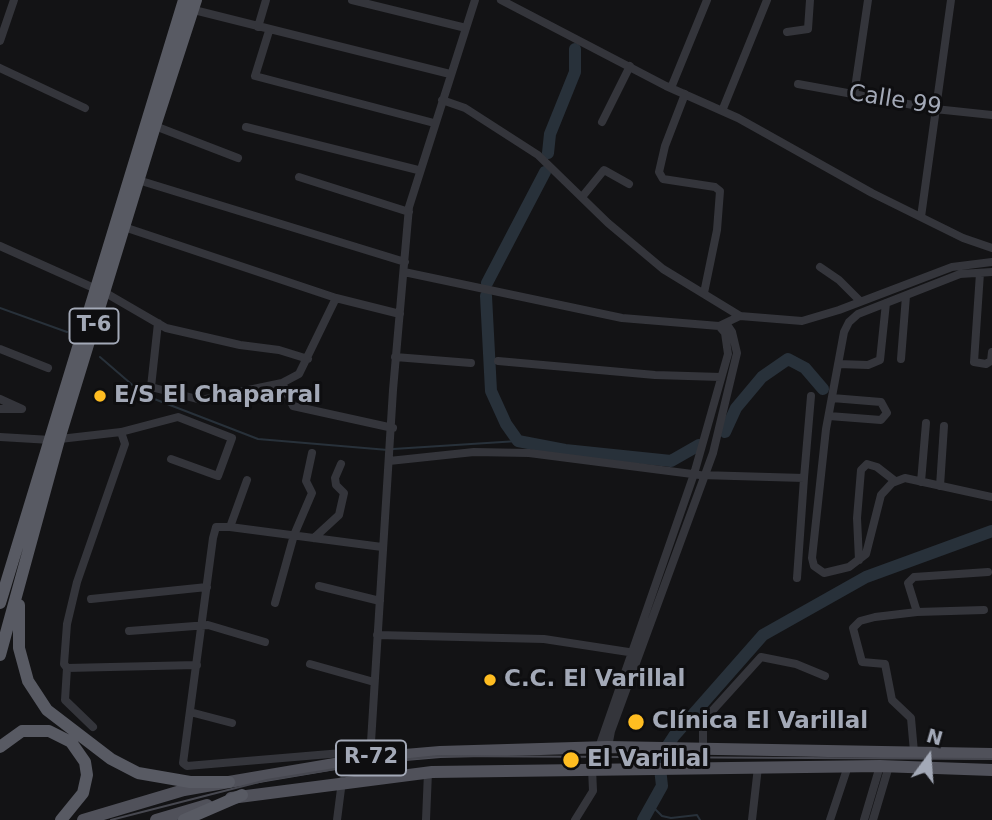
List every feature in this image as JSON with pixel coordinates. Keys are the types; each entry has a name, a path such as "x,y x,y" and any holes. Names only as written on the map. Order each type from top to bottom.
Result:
{"highway":[{"name":"T-6","path":"0,655 56,438 184,0"},
{"name":"T-6","path":"100,290 124,227 195,5"},
{"name":"T-6","path":"0,603 19,539 56,438"},
{"path":"0,576 19,539"},
{"path":"24,566 17,621 19,648 27,681 47,710 111,759 138,773 190,782 229,782"},
{"path":"0,747 22,731 49,731 71,742 85,762 87,775 83,793 61,820"},
{"path":"184,820 242,795"}],"main road":[{"name":"R-72","path":"83,820 184,790 370,758 440,752 603,748 992,754"},
{"name":"R-72","path":"156,820 242,795 428,772 848,766 992,770"}],"street":[{"path":"0,41 13,0"},
{"path":"258,27 266,0"},
{"path":"352,0 466,28"},
{"path":"370,758 382,547 393,428 395,358 409,212 418,170 475,0"},
{"path":"501,0 671,88 722,111 963,238 992,248"},
{"path":"671,88 707,0"},
{"path":"787,32 808,29 810,0"},
{"path":"853,94 868,0"},
{"path":"922,217 951,0"},
{"path":"722,111 763,1"},
{"path":"195,5 269,31 450,74"},
{"path":"269,31 255,71 256,76 261,79 434,123"},
{"path":"602,122 630,66"},
{"path":"0,68 85,108"},
{"name":"Calle 99","path":"798,84 935,109 992,115"},
{"path":"685,94 665,146 659,172 663,179 715,187 720,191 717,230 704,293"},
{"path":"442,100 465,108 538,155 663,269 740,316 802,321 839,310 859,300 952,267 992,262"},
{"path":"155,126 238,158"},
{"path":"246,127 418,170"},
{"path":"582,197 604,170 629,184"},
{"path":"299,177 409,212"},
{"path":"138,180 405,262"},
{"path":"124,227 336,298 400,314"},
{"path":"0,246 100,290 158,323 308,359"},
{"path":"820,267 839,280 859,300"},
{"path":"404,272 622,317 723,324 740,316"},
{"path":"981,272 974,362 986,364 991,361 992,352"},
{"path":"992,272 960,274 858,314 849,322 829,416 812,558 814,566 824,573 849,567 859,560 868,547 881,495 895,481 905,478 992,497"},
{"path":"901,359 906,296"},
{"path":"158,323 149,382 156,390 201,400 282,383 299,374 336,298"},
{"path":"838,364 868,365 880,359 886,303"},
{"path":"603,748 611,731 694,474 722,376 728,354 723,324"},
{"path":"635,653 706,475 726,407 737,353 732,332 723,324"},
{"path":"0,349 48,368"},
{"path":"395,358 471,363"},
{"path":"498,361 655,375 722,376"},
{"path":"282,383 293,406 393,428"},
{"path":"797,578 811,396"},
{"path":"0,398 22,409 0,409"},
{"path":"829,416 881,420 887,413 881,402 832,398"},
{"path":"1,439 56,438 121,432 178,417 232,438 218,476 171,459"},
{"path":"921,482 926,424"},
{"path":"940,486 943,426"},
{"path":"93,727 65,700 67,624 84,559 125,446 121,432"},
{"path":"389,461 474,452 529,453 694,474 804,478"},
{"path":"275,603 294,535 312,493 306,481 312,453"},
{"path":"314,538 339,515 344,493 336,485 335,478 341,464"},
{"path":"859,560 857,518 861,470 867,464 877,467 895,481"},
{"path":"230,527 247,480"},
{"path":"346,762 342,753 187,766 183,763 216,527 382,547"},
{"path":"917,612 908,583 914,577 988,572"},
{"path":"319,586 380,601"},
{"path":"91,599 207,587"},
{"path":"914,752 911,718 892,700 885,664 862,662 853,628 860,621 875,617 917,612 984,610"},
{"path":"129,631 202,625 265,642"},
{"path":"377,635 531,638 635,653"},
{"path":"703,750 703,721 761,657 796,664 825,676"},
{"path":"310,664 374,682"},
{"path":"67,668 197,665"},
{"path":"190,712 232,723"},
{"path":"830,820 848,766"},
{"path":"864,820 884,766"},
{"path":"873,820 884,766"},
{"path":"752,820 758,767"},
{"path":"575,820 593,791 592,768"},
{"path":"426,820 428,772"},
{"path":"337,820 342,781"}],"waterway":[{"path":"548,153 550,134 575,72 575,49"},
{"path":"487,283 545,172"},
{"path":"486,296 491,391 506,424 518,441 565,450 671,461 699,445"},
{"path":"0,308 67,332"},
{"path":"100,357 144,395 258,439 388,450"},
{"path":"725,432 736,408 762,377 788,359 805,368 823,389"},
{"path":"393,449 518,441"},
{"path":"643,820 662,786 659,759 674,736 763,635 866,577 992,531"},
{"path":"652,806 662,816 671,818 697,815 700,820"}],"tram line":[{"path":"111,820 267,780 372,763 438,756 992,759"}],"place":[{"name":"E/S El Chaparral","path":"100,396"},
{"name":"C.C. El Varillal","path":"490,680"},
{"name":"Clínica El Varillal","path":"636,722"},
{"name":"El Varillal","path":"571,760"}]}
